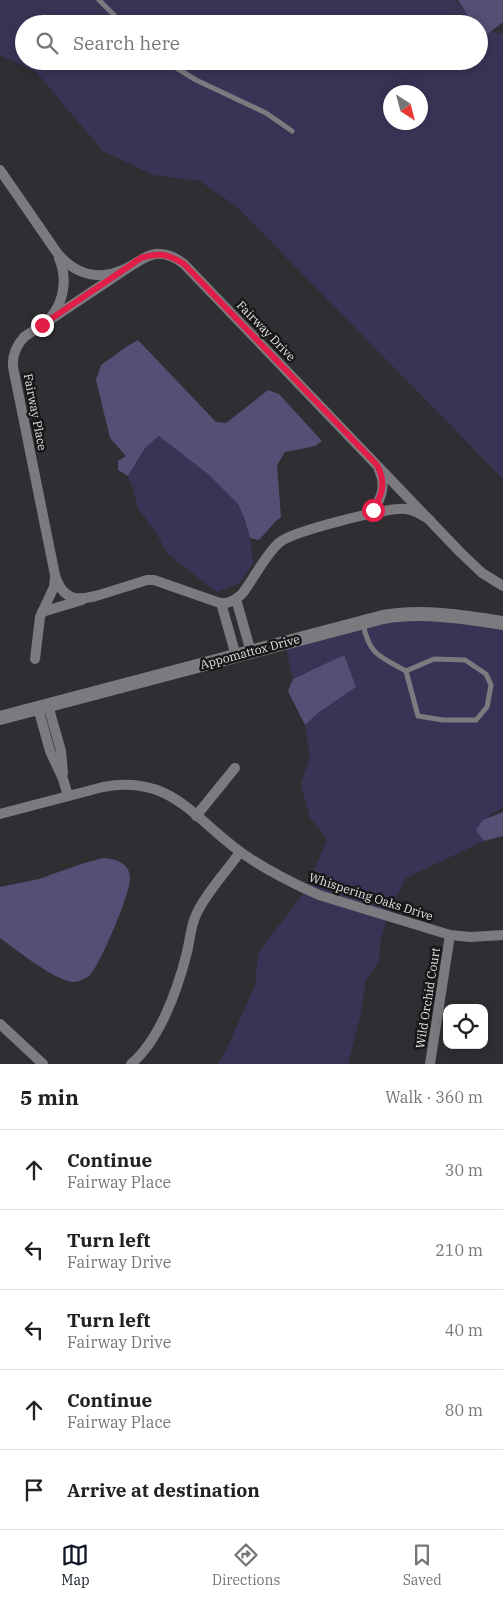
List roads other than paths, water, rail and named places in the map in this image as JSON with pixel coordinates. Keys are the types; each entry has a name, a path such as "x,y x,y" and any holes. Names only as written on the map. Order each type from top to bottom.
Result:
{"street":[{"name":"Fairway Drive","path":"0,170 58,254 65,263 75,269 94,275 105,276 129,267 141,258 157,254 174,257 184,264 471,564 503,586"},
{"path":"42,325 56,311 61,298 64,273 58,254"},
{"name":"Fairway Place","path":"87,599 75,598 66,594 59,587 55,575 13,361 18,343 24,337 129,267"},
{"path":"368,514 377,504 382,491 383,478 377,465"},
{"path":"42,612 147,580 154,580 221,603 236,599 242,594 275,546 290,536 368,514 404,509 418,513 430,520"},
{"path":"35,659 39,624 42,612 54,588 55,575"},
{"path":"236,599 250,652"},
{"path":"221,603 236,656"},
{"name":"Appomattox Drive","path":"0,718 383,617 415,613 503,623"},
{"path":"43,706 61,750 63,779 68,796"},
{"path":"196,816 235,768"},
{"name":"Whispering Oaks Drive","path":"0,814 117,784 144,785 169,795 240,852 275,874 319,895 450,935 483,937 503,935"},
{"path":"131,1064 143,1052 170,1003 198,912 240,852"},
{"name":"Wild Orchid Court","path":"430,1064 450,935"},
{"path":"0,1024 43,1064"}],"lane":[{"path":"99,0 114,15"},
{"path":"180,70 196,80 266,113 292,132"},
{"path":"363,623 366,639 373,651 406,671 418,716 443,720 476,720 487,707 491,685 486,674 465,660 434,659 406,671"}]}
